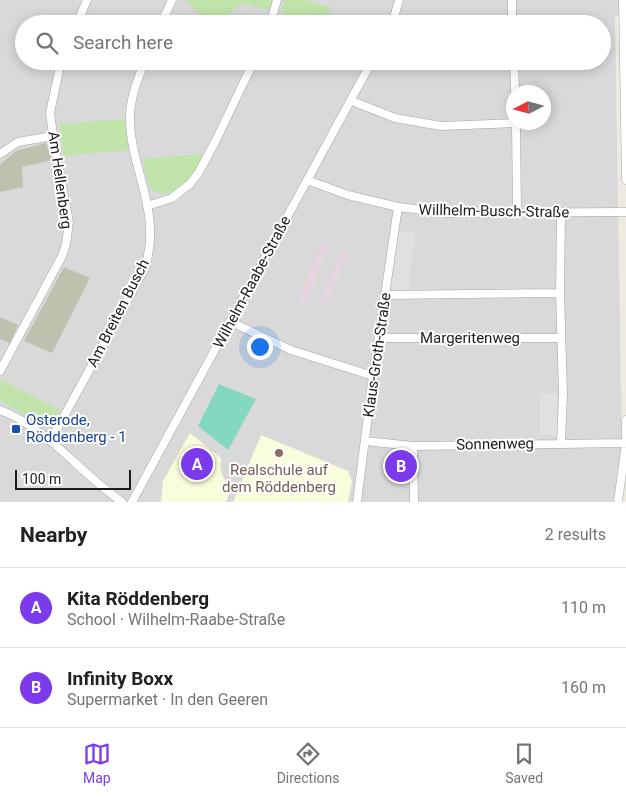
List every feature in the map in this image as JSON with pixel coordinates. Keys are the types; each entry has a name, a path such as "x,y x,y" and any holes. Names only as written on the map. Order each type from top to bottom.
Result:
{"street":[{"path":"81,15 87,0"},
{"path":"165,15 172,0"},
{"path":"273,15 277,0"},
{"path":"395,15 399,0"},
{"path":"512,0 512,15"},
{"path":"623,0 626,180"},
{"name":"Am Hellenberg","path":"0,371 62,256 66,244 68,231 67,209 50,112 59,70"},
{"name":"Am Breiten Busch","path":"51,440 145,268 150,242 150,225 132,140 130,106 134,88 141,70"},
{"path":"147,206 172,198 190,184 199,172 216,140 250,70"},
{"name":"Wilhelm-Raabe-Straße","path":"132,502 368,70"},
{"path":"514,70 515,85"},
{"path":"352,101 395,118 440,126 506,123"},
{"path":"516,130 516,212"},
{"path":"0,154 18,142 53,136"},
{"name":"Willhelm-Busch-Straße","path":"307,180 348,195 398,207 447,213 626,212"},
{"name":"Klaus-Groth-Straße","path":"357,502 398,207"},
{"path":"561,212 560,293 563,393 561,443"},
{"path":"385,295 560,293"},
{"path":"231,322 291,350 373,376"},
{"name":"Margeritenweg","path":"379,338 561,338"},
{"path":"0,410 30,425 51,440 87,475 122,502"},
{"path":"618,502 626,443 626,420"},
{"name":"Sonnenweg","path":"365,441 413,446 626,443"},
{"path":"413,446 414,502"}],"shaded area":[{"path":"0,0 626,0 626,14 615,16 622,458 613,502 0,502","holes":["201,160 186,182 168,193"]},
{"path":"46,143 52,160 22,167 23,187 0,192 0,165 16,151"},
{"path":"399,231 415,233 408,291 391,290"},
{"path":"322,243 329,245 305,304 298,301"},
{"path":"342,250 348,253 324,307 319,305"},
{"path":"64,267 90,278 52,353 24,341"},
{"path":"0,317 18,325 10,343 0,339"},
{"path":"557,393 557,435 540,435 540,394"},
{"path":"190,433 221,458 220,469 224,479 233,485 226,502 161,502 163,481"},
{"name":"Realschule auf dem Röddenberg","path":"261,435 348,471 352,481 348,502 233,502"},
{"path":"407,463 407,483 392,483 392,474 397,464"}],"green space":[{"path":"185,0 273,0 270,10 241,3 228,15 200,15"},
{"path":"285,0 306,0 330,7 328,15 288,15 281,13"},
{"path":"125,119 128,150 63,156 60,124"},
{"path":"204,154 190,178 175,192 169,195 168,193 161,194 156,192 149,184 143,159"},
{"path":"2,380 59,410 50,428 0,401 0,384"},
{"path":"219,384 256,399 228,450 198,426"}],"place":[{"name":"Osterode, Röddenberg - 1","path":"16,429"},
{"name":"Realschule auf dem Röddenberg","path":"279,453"},
{"name":"Kita Röddenberg","path":"197,464"},
{"name":"Infinity Boxx","path":"401,466"}]}
